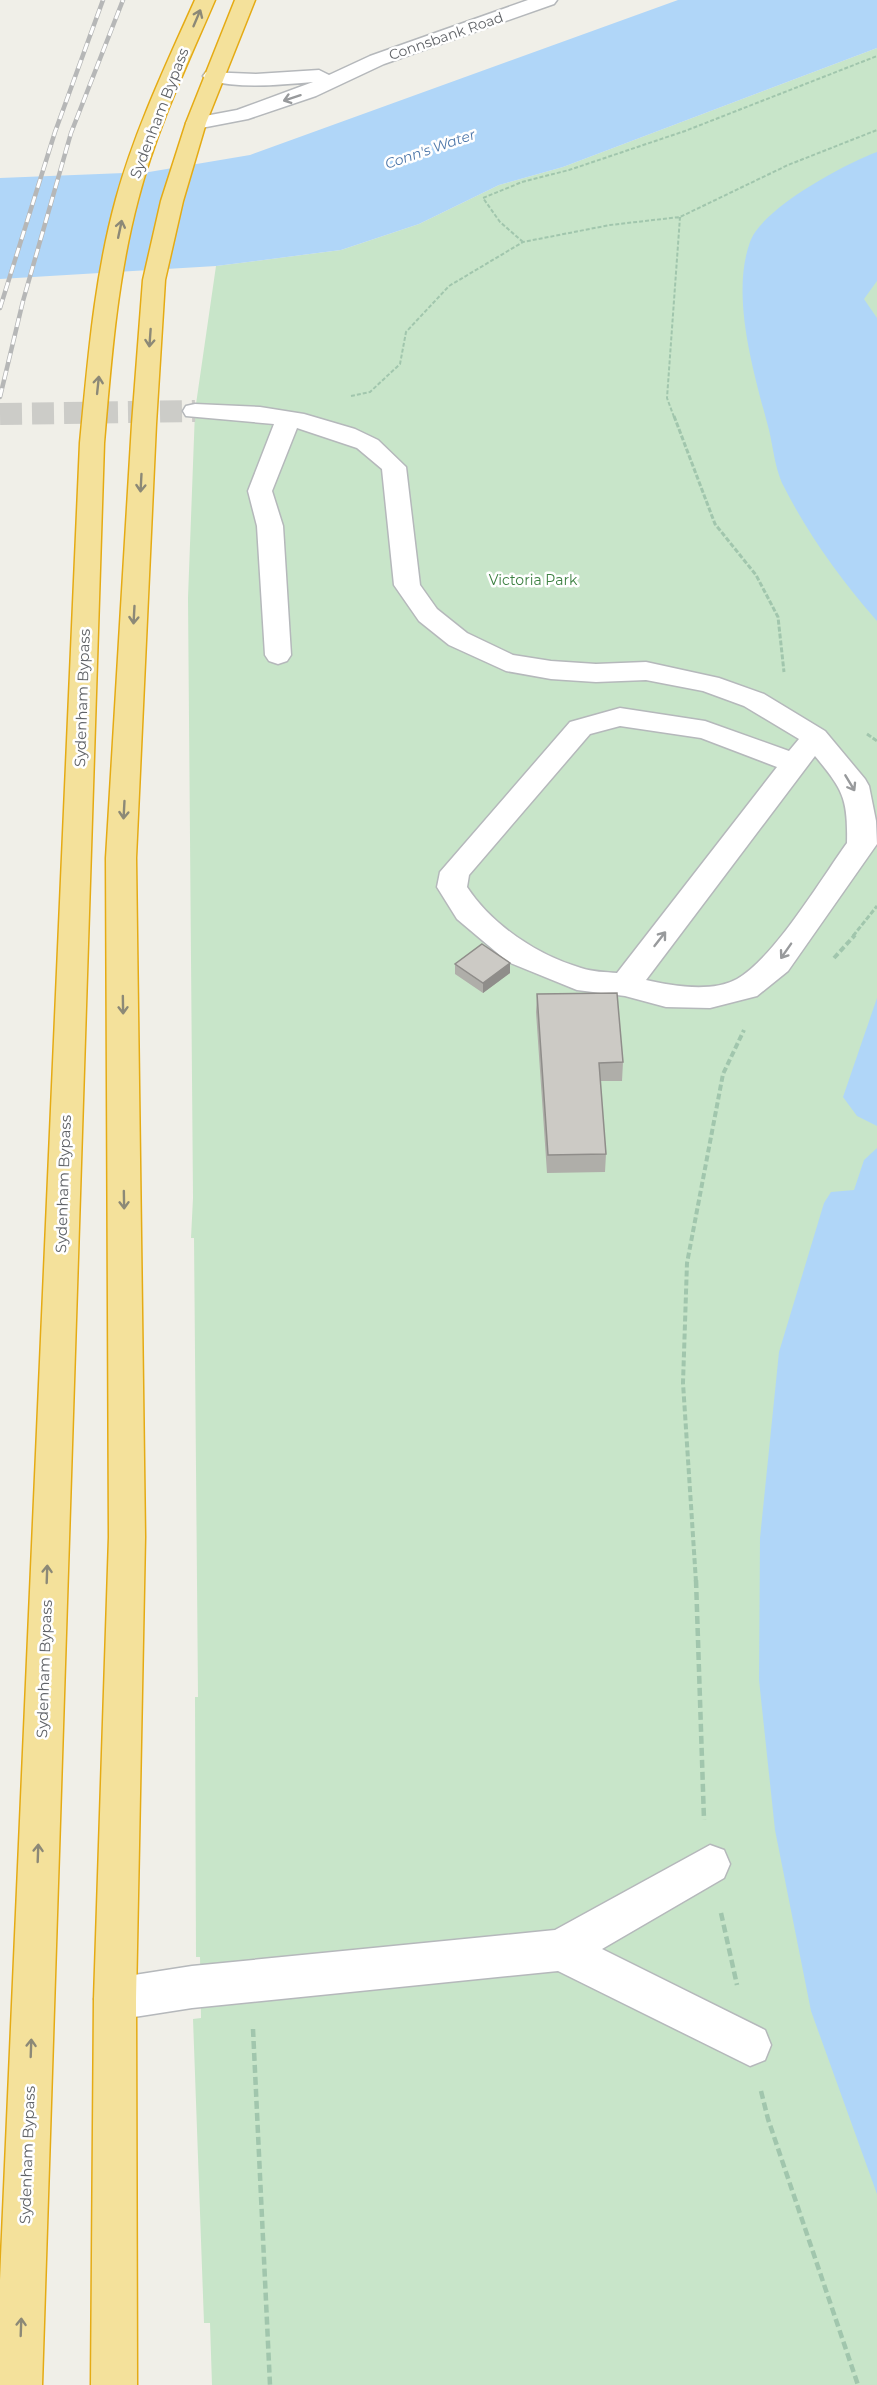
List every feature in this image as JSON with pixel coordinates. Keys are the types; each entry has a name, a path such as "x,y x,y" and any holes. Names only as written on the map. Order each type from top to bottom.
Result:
{"highway":[{"name":"Sydenham Bypass","path":"19,2385 46,1607 92,443 107,286 127,199 144,146 205,0"},
{"path":"114,2385 115,1999 127,1537 121,858 144,424 154,280 172,201 187,147 213,76 245,0"}],"street":[{"name":"Connsbank Road","path":"196,123 241,115 287,100 309,92 345,73 544,0"},
{"name":"Connsbank Road","path":"213,76 266,80 345,73"},
{"path":"195,411 288,419 320,425 368,443 394,467 407,585 428,615 458,639 506,662 574,671 646,671 709,684 754,700 815,737 855,786 862,821 862,844 777,963 746,988 710,997 666,996 625,985 577,979 519,954 468,912 452,887 455,872 580,728 620,717 705,730 795,763"},
{"path":"278,655 270,526 260,491 288,419"},
{"path":"625,985 815,737"},
{"path":"115,1999 251,1981 560,1950 710,1864"},
{"path":"560,1950 750,2044"}],"path":[{"path":"523,242 501,222 483,198 522,182 568,170 685,131 877,56"},
{"path":"350,397 370,392 400,364 406,332 449,286 523,242 610,225 680,217 788,165 877,130"},
{"path":"680,217 667,398 715,525 756,575 778,617 784,647 782,668 786,676"},
{"path":"860,730 877,741"},
{"path":"830,961 839,955 877,906"},
{"path":"748,1025 742,1032 723,1074 687,1263 683,1383 693,1509 704,1820 710,1864 768,2119 858,2385"},
{"path":"251,1981 270,2385"}],"green space":[{"name":"Victoria Park","path":"877,48 877,2385 212,2385 210,2323 204,2323 193,2019 201,2018 200,1957 196,1957 195,1697 198,1697 194,1238 191,1238 193,1198 188,598 195,411 216,266 341,250 419,224 499,185 563,167"}],"water":[{"name":"Conn's Water","path":"678,0 877,0 877,48 563,167 499,185 419,224 341,250 216,266 0,279 0,178 149,172 250,155"},
{"path":"877,152 877,281 864,299 877,318 877,621 825,555 802,520 782,483 747,336 743,287 744,264 750,242 757,229 786,202 805,189 845,166"},
{"path":"877,998 877,1126 857,1116 843,1097"},
{"path":"877,1148 877,2194 811,2011 775,1830 759,1680 760,1538 779,1352 824,1203 831,1192 854,1190 864,1160"}],"building":[{"path":"482,944 510,963 483,983 455,964"},
{"path":"617,993 623,1062 599,1063 606,1154 548,1155 537,994"}],"tunnel":[{"path":"0,414 195,411"}],"railway":[{"path":"0,308 55,132 103,0"},
{"path":"0,397 23,301 71,133 123,0"}]}
